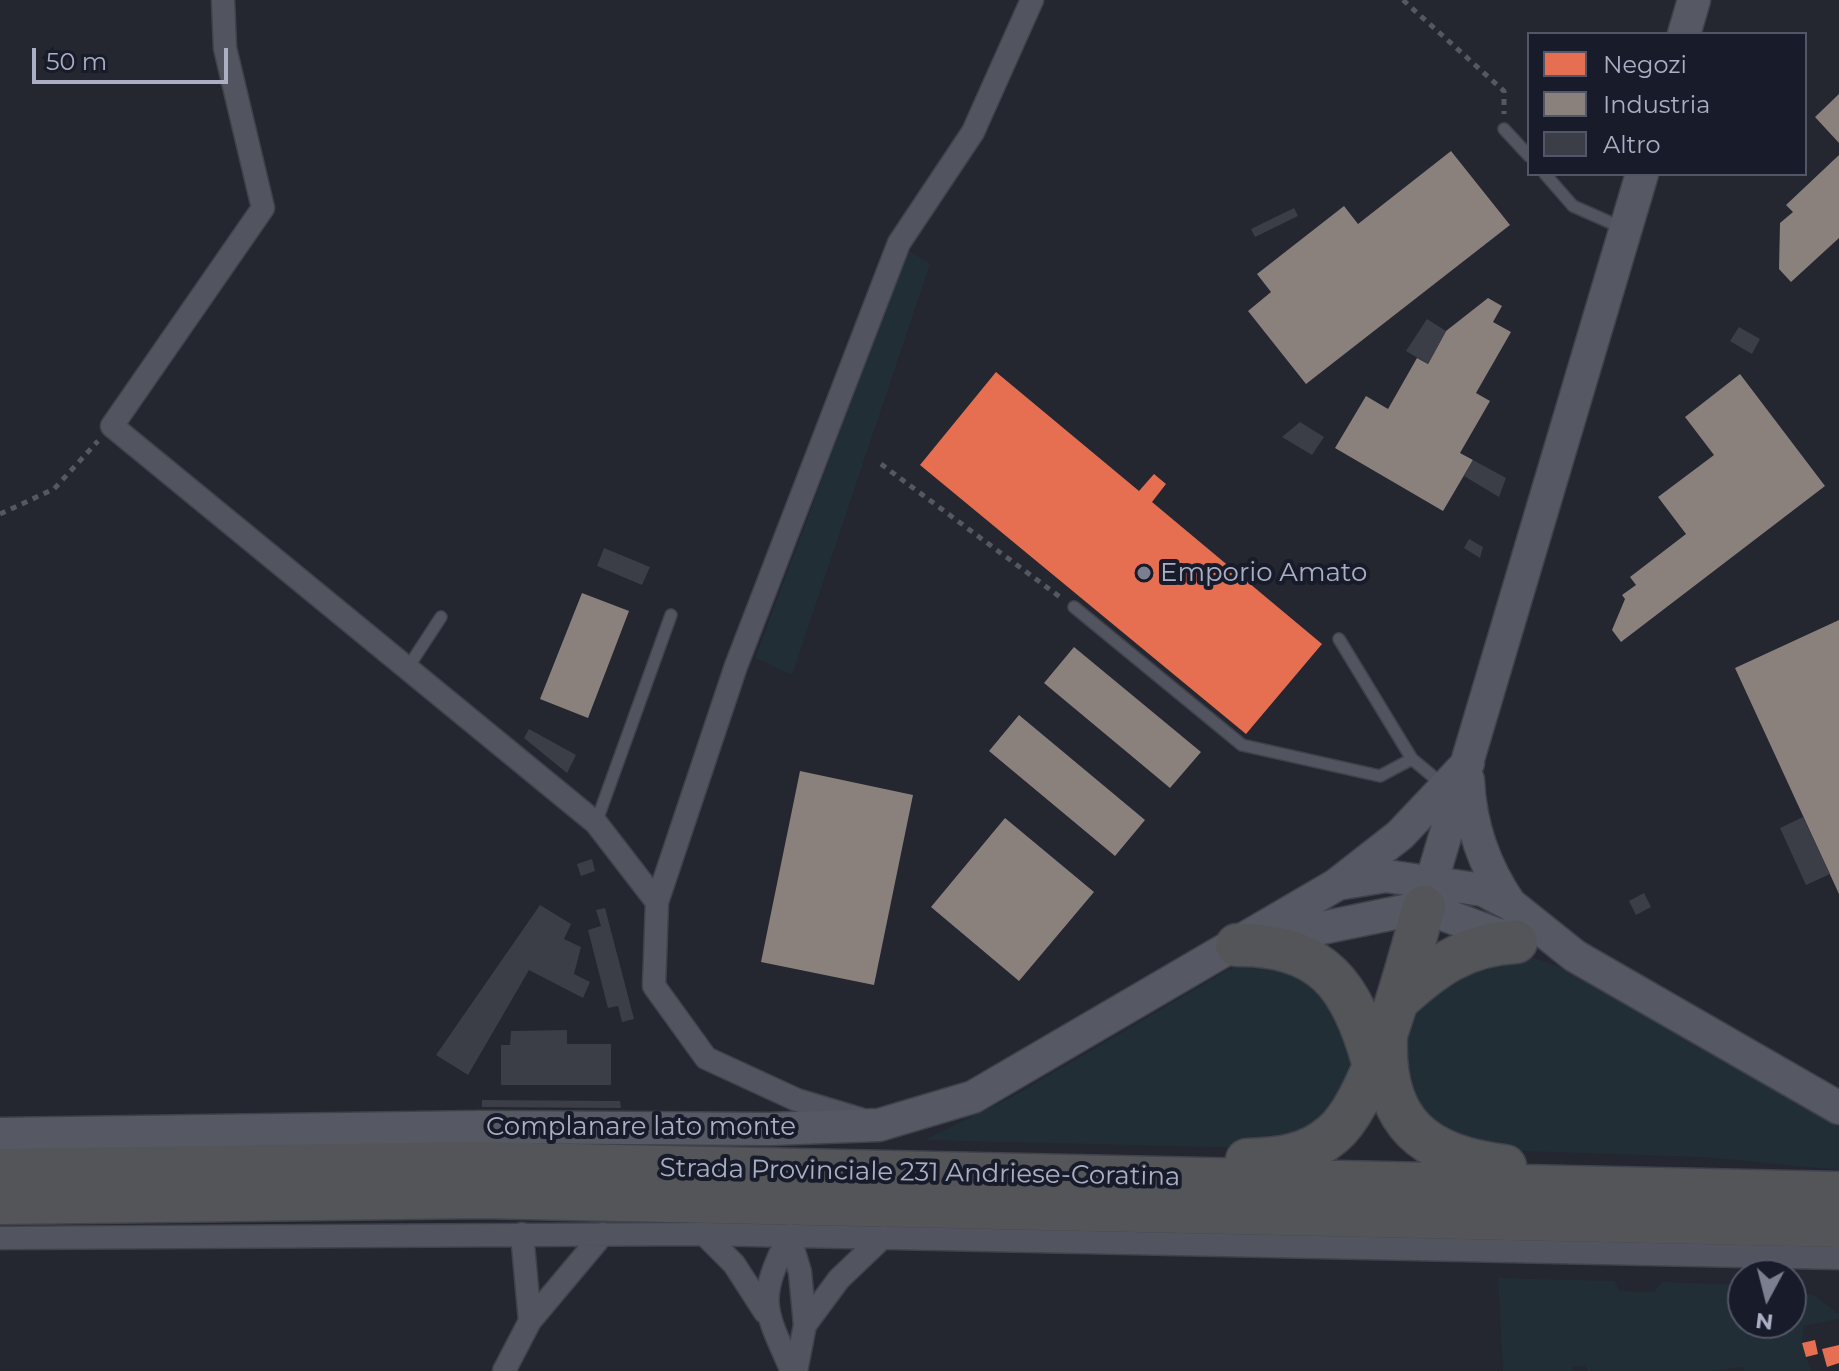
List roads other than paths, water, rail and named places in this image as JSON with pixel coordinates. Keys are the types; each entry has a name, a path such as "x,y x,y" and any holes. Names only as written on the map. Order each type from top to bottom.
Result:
{"highway":[{"path":"920,1173 1288,1157 1312,1148 1336,1132 1351,1111 1385,1032 1428,894"},
{"path":"1513,923 1483,945 1460,953 1435,968 1385,1032 1387,1072 1398,1110 1417,1135 1444,1152 1480,1163 1717,1191"},
{"path":"1237,945 1289,952 1332,976 1354,1005 1385,1032"},
{"name":"Strada Provinciale 231 Andriese-Coratina","path":"0,1170 482,1163 1839,1193"},
{"name":"Strada Provinciale 231 Andriese-Coratina","path":"0,1203 480,1197 1839,1226"}],"street":[{"path":"223,0 225,48 263,208 112,426 596,823 657,902"},
{"path":"879,1125 797,1100 706,1058 654,986 657,902 736,666 899,243 973,132 1032,0"},
{"path":"1685,32 1694,0"},
{"path":"1428,894 1641,176"},
{"path":"1468,763 1476,834 1513,923"},
{"name":"Complanare lato monte","path":"0,1134 482,1127 770,1129 879,1125 973,1097 1336,885 1400,835 1468,763"},
{"name":"Complanare lato monte","path":"1336,885 1380,876 1513,923 1839,1108"},
{"name":"Complanare lato monte","path":"1237,945 1428,894"},
{"path":"522,1234 530,1321"},
{"path":"504,1371 530,1321 603,1234"},
{"path":"704,1234 734,1264 765,1312 794,1371"},
{"path":"0,1238 704,1234 1839,1258"},
{"path":"765,1312 770,1275 789,1235"},
{"path":"789,1235 800,1272 805,1325 794,1371"},
{"path":"805,1325 839,1279 883,1237"}],"lane":[{"path":"1504,129 1527,154"},
{"path":"1547,176 1573,206 1625,229"},
{"path":"1074,607 1242,745 1380,776 1412,759"},
{"path":"596,823 671,615"},
{"path":"406,669 441,617"},
{"path":"1339,639 1412,759 1446,787"}],"place":[{"name":"Emporio Amato","path":"1144,573"}]}
